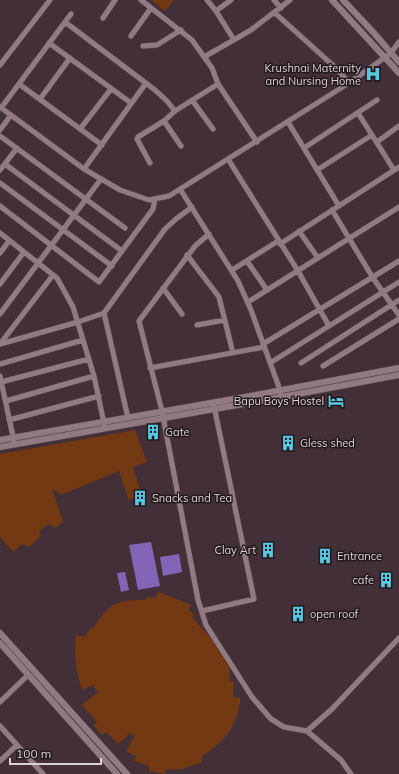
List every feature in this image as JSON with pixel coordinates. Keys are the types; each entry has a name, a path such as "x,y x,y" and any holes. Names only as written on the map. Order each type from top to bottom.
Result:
{"street":[{"path":"0,65 50,0"},
{"path":"103,18 115,0"},
{"path":"141,0 192,40 212,68 218,84 257,142"},
{"path":"207,0 216,11 234,40"},
{"path":"216,11 231,0"},
{"path":"274,0 281,8"},
{"path":"204,57 251,30 290,0"},
{"path":"332,0 399,73"},
{"path":"343,0 399,62"},
{"path":"131,36 151,8"},
{"path":"275,13 337,69 349,83"},
{"path":"71,14 1,107 84,169 120,190 149,200 169,196 257,142 349,83 391,53 399,42"},
{"path":"65,22 146,83 167,101 175,111"},
{"path":"142,46 156,45 180,30"},
{"path":"49,43 131,103"},
{"path":"40,99 70,58"},
{"path":"84,169 146,83"},
{"path":"19,84 102,145"},
{"path":"150,163 137,139 175,111 218,84"},
{"path":"80,129 110,89"},
{"path":"192,100 213,129"},
{"path":"304,148 377,100"},
{"path":"232,270 299,231 396,169 358,113"},
{"path":"0,130 11,115"},
{"path":"164,120 181,146"},
{"path":"288,122 339,206"},
{"path":"377,142 399,126"},
{"path":"317,170 372,135"},
{"path":"0,136 125,228"},
{"path":"0,170 17,148"},
{"path":"228,159 279,243 298,271 329,326"},
{"path":"5,164 122,251"},
{"path":"0,314 101,179"},
{"path":"0,183 112,266"},
{"path":"180,189 238,281 248,302 264,345 280,390 281,398"},
{"path":"0,206 99,282 153,209 155,199"},
{"path":"0,344 104,313 165,229 192,207"},
{"path":"248,302 399,207"},
{"path":"332,210 373,278 399,315"},
{"path":"299,231 318,258"},
{"path":"0,233 57,278 73,307 94,376 105,425"},
{"path":"209,234 195,246 139,321 163,415 198,600 206,625 252,697 271,719 284,727 307,731 341,760 351,774"},
{"path":"0,253 9,241"},
{"path":"0,284 24,252"},
{"path":"187,256 219,297 233,353"},
{"path":"247,261 267,290"},
{"path":"150,368 233,353 264,345 399,261"},
{"path":"0,344 53,275"},
{"path":"270,363 399,282"},
{"path":"163,288 182,314"},
{"path":"301,363 399,300"},
{"path":"104,313 128,418"},
{"path":"323,366 399,319"},
{"path":"197,325 225,320"},
{"path":"0,364 83,340"},
{"path":"14,444 6,401 0,379 89,359"},
{"path":"214,406 280,390 399,368"},
{"path":"0,447 105,425 214,406 281,398 399,375"},
{"path":"6,401 94,376"},
{"path":"9,420 98,396"},
{"path":"202,611 254,599 214,406"},
{"path":"0,440 105,425 128,418 163,415"},
{"path":"0,633 127,774"},
{"path":"307,731 332,709 399,638"},
{"path":"1,647 28,675 116,774 122,768"},
{"path":"0,702 28,675"},
{"path":"0,726 43,774"},
{"path":"0,761 17,745"}],"shaded area":[{"path":"151,0 174,0 165,11"},
{"path":"135,430 147,462 133,467 142,496 129,500 119,471 61,495 52,488 63,522 55,528 49,524 39,531 41,536 29,547 22,544 13,552 0,537 0,454"},
{"path":"151,542 160,586 138,590 129,545"},
{"path":"179,554 182,572 163,576 160,557"},
{"path":"125,572 129,590 121,592 117,573"},
{"path":"158,592 191,605 189,610 194,614 192,617 214,642 229,667 230,681 234,682 233,697 241,698 236,717 229,732 218,744 201,757 202,762 183,769 166,770 165,774 149,771 149,766 134,761 136,756 126,751 135,736 130,733 118,744 106,732 102,735 93,725 97,722 82,705 98,692 93,685 82,690 75,656 76,635 85,637 90,628 93,629 109,608 120,602 146,600 147,597 155,598"}],"place":[{"name":"Krushnai Maternity and Nursing Home","path":"373,74"},
{"name":"Bapu Boys Hostel","path":"336,401"},
{"name":"Gate","path":"153,432"},
{"name":"Gless shed","path":"288,443"},
{"name":"Snacks and Tea","path":"140,498"},
{"name":"Clay Art","path":"268,550"},
{"name":"Entrance","path":"325,556"},
{"name":"cafe","path":"386,580"},
{"name":"open roof","path":"298,614"}]}
